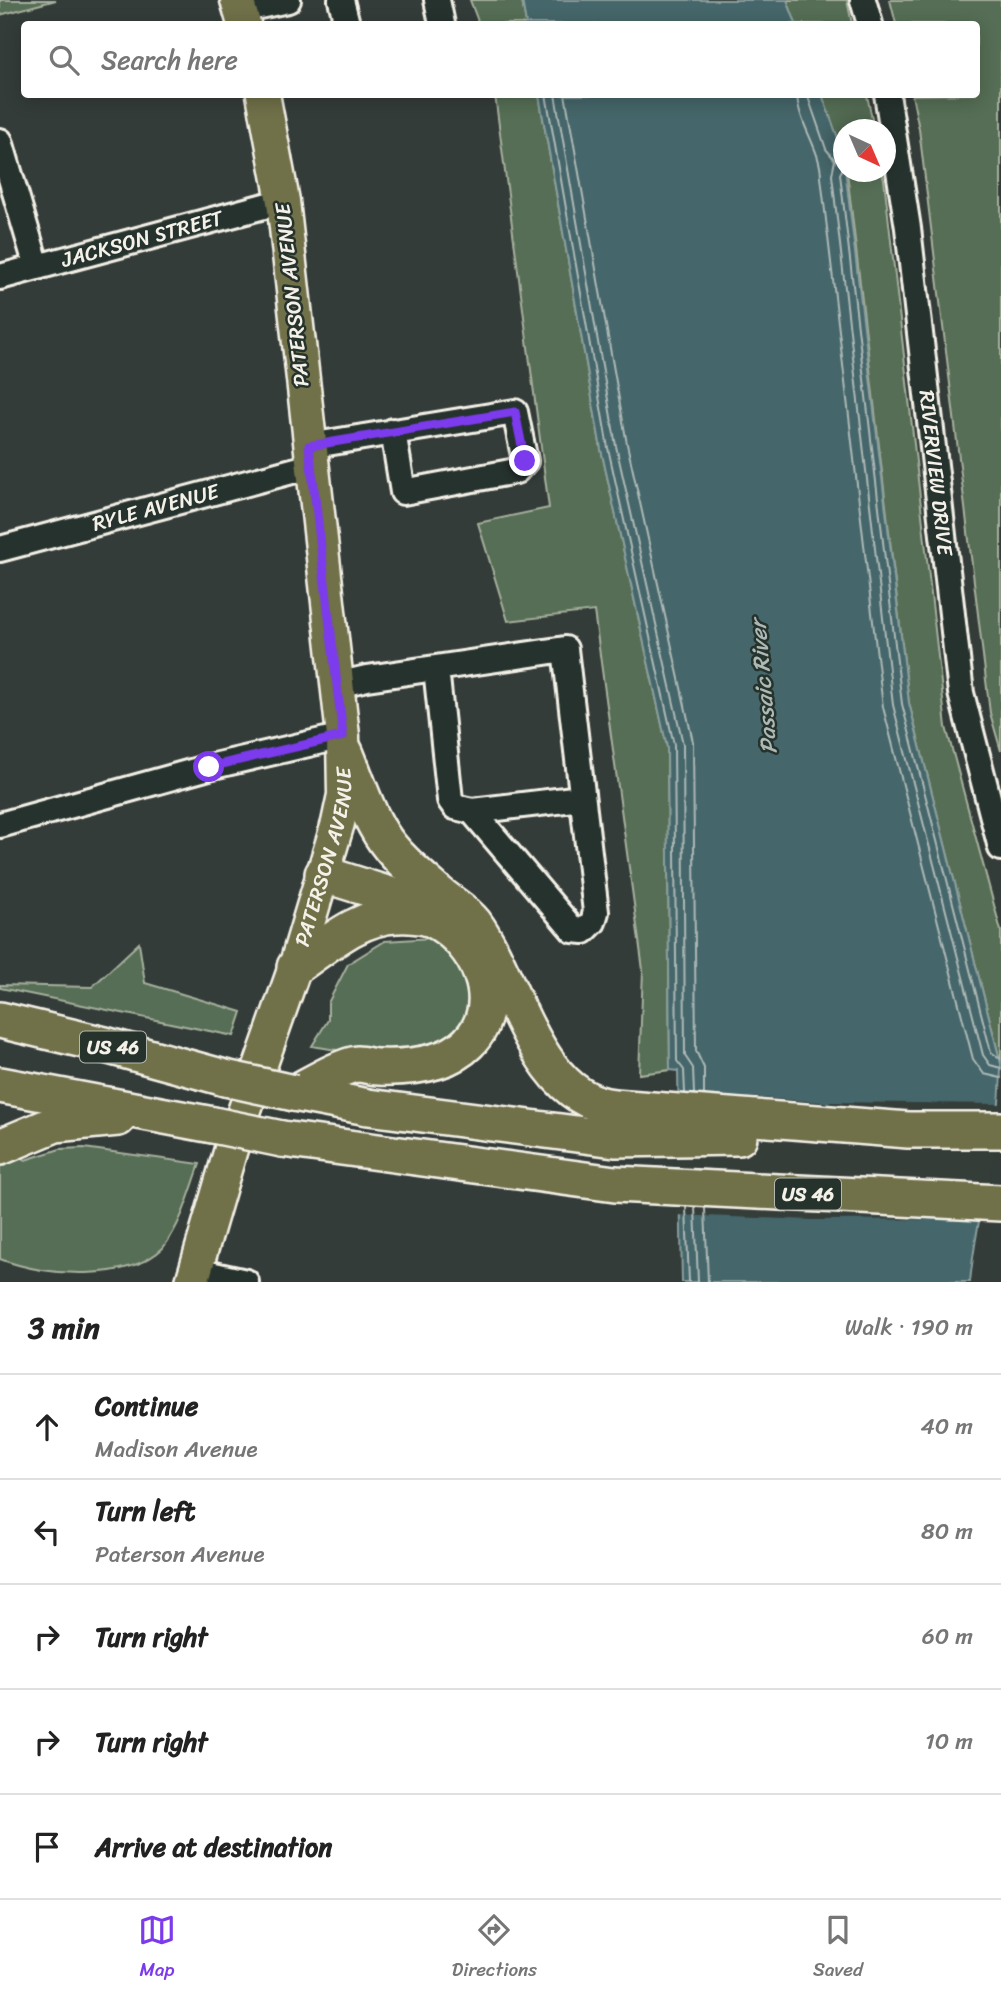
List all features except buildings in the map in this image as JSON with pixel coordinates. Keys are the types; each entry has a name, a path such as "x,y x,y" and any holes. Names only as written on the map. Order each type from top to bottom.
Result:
{"highway":[{"path":"294,1093 355,1064 420,1065 455,1053 468,1043 485,1016 487,1001 484,979 473,956 380,834 344,744"},
{"path":"326,863 416,905 435,906 473,922 490,950 535,1044 558,1078 602,1106 615,1123"},
{"path":"295,967 362,922 435,906"},
{"name":"US 46","path":"0,1020 104,1045 225,1079 368,1107 615,1123 1001,1131"},
{"name":"US 46","path":"0,1085 155,1114 222,1137 282,1139 615,1184 1001,1203"},
{"path":"0,1147 55,1125 155,1114"}],"main road":[{"name":"PATERSON AVENUE","path":"194,1276 222,1137 295,967 344,795 344,744 282,201 264,98"}],"street":[{"path":"241,11 288,0"},
{"path":"341,0 346,21"},
{"path":"437,0 441,21"},
{"path":"863,0 869,21"},
{"name":"RIVERVIEW DRIVE","path":"888,98 908,228 961,693 1001,848"},
{"path":"0,141 37,267"},
{"name":"JACKSON STREET","path":"0,276 282,201"},
{"name":"RYLE AVENUE","path":"0,549 393,432 515,412 525,461 516,471 404,492 393,432"},
{"path":"337,685 565,649 596,912 593,922 584,931 573,930 472,811"},
{"path":"436,668 450,800 454,807 472,811 582,798"},
{"path":"0,825 209,767 344,744"},
{"path":"194,1276 246,1282"}],"green space":[{"path":"0,0 56,0 0,15"},
{"path":"470,0 522,0 526,21 478,21"},
{"path":"787,0 847,0 851,21 795,21"},
{"path":"890,0 1001,0 1001,751 990,713 919,129 913,98 980,98 980,21 895,21"},
{"path":"495,98 540,98 601,449 667,747 670,1070 639,1074 643,970 594,611 508,621 478,523 549,508"},
{"path":"823,98 868,98 872,119 833,119 833,125"},
{"path":"848,182 884,182 946,727 1001,931 1001,1064 909,703"},
{"path":"433,938 469,972 480,1002 459,1029 440,1043 405,1054 367,1054 312,1046 328,1020 328,1003 348,964 385,941"},
{"path":"139,943 145,983 242,1012 234,1036 0,988 0,985 92,987"},
{"path":"84,1148 200,1164 180,1218 163,1248 148,1259 129,1267 86,1273 40,1270 0,1259 0,1163 21,1155 25,1160 60,1149"}],"water":[{"path":"522,0 787,0 795,21 526,21"},
{"name":"Passaic River","path":"540,98 823,98 833,125 833,182 847,182 909,703 1001,1064 997,1119 970,1282 682,1282 678,1071 670,1070 667,747 601,449"}],"pier":[{"path":"674,1092 821,1102 1001,1104 1001,1124 981,1219 813,1220 676,1215"}],"route":[{"path":"209,767 343,736 309,446 515,412 525,461"}]}
